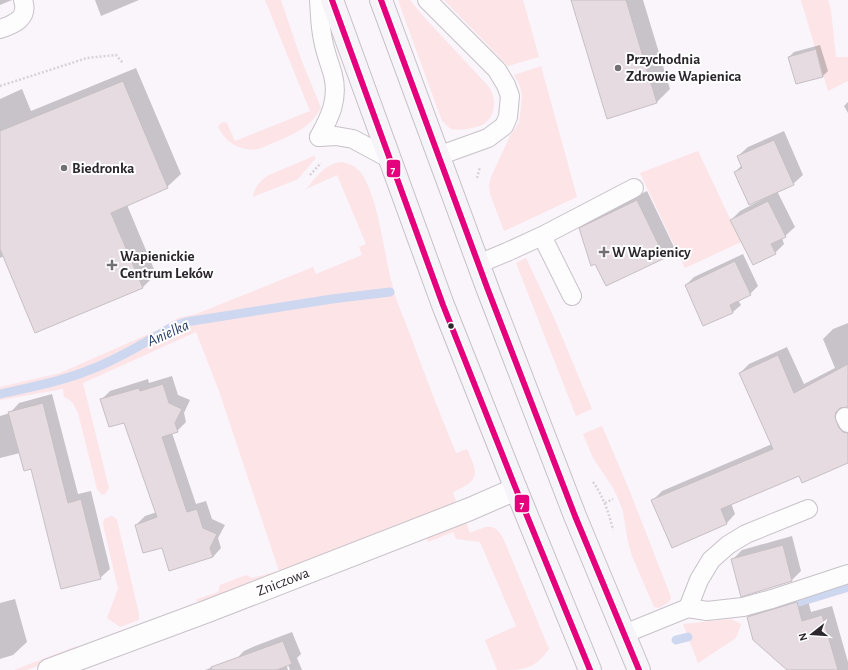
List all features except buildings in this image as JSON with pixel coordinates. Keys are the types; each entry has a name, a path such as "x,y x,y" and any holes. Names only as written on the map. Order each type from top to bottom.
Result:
{"main road":[{"path":"332,0 443,305 590,670"},
{"path":"381,0 478,264 575,516 639,670"}],"street":[{"name":"Zniczowa","path":"49,670 208,611 455,515 516,489"}],"lane":[{"path":"0,30 12,25 22,18 25,7 23,0"},
{"path":"318,0 322,40 334,76 336,92 334,107 320,137 336,136 353,139 390,159"},
{"path":"426,0 497,70 510,96 508,116 504,126 488,138 438,156"},
{"path":"478,264 542,236 634,188"},
{"path":"542,236 572,296"},
{"path":"688,608 699,580 711,560 728,545 746,534 808,509"},
{"path":"624,634 688,608 707,611 744,607 772,600 848,574"}],"path":[{"path":"0,86 87,58 116,55 123,63"},
{"path":"310,175 324,159"}],"shaded area":[{"path":"265,0 281,0 301,59 321,108 317,115 308,124 297,132 261,148 252,150 234,145 229,141 218,127 221,123 227,123 235,141 310,111"},
{"path":"398,0 410,0 489,87 492,92 494,108 487,122 477,127 455,130 451,129 442,121"},
{"path":"444,0 523,0 539,57 508,66"},
{"path":"801,0 828,0 831,11 836,57 848,57 848,81 828,91"},
{"path":"541,66 577,197 504,231 490,194 489,185 491,177 510,136 519,122 522,96 520,86 514,75"},
{"path":"698,151 741,242 685,268 640,173"},
{"path":"314,156 316,158 298,179 253,197 256,187 266,177"},
{"path":"342,162 349,164 361,172 371,193 379,221 390,277 400,308 456,453 467,449 475,470 475,475 469,484 453,492 456,502 416,520 202,603 195,600 218,592 220,585 246,575 252,578 279,571 219,391 196,332 83,383 109,488 105,494 102,495 97,489 78,413 73,404 64,397 63,389 0,400 0,387 60,373 160,329 178,318 196,314 313,267 316,274 362,255 359,247 366,244 337,175 306,189 326,168"},
{"path":"526,258 555,320 592,409 576,416 516,263"},
{"path":"602,426 630,492 671,597 669,602 659,608 654,607 632,556 623,512 618,498 612,486 593,458 583,434"},
{"path":"111,516 117,520 139,614 139,620 120,627 107,618 118,589 103,524 104,519"},
{"path":"466,522 470,533 485,527 492,527 496,529 503,538 549,649 544,656 533,665 514,670 497,670 485,640 516,626 480,542 456,539 453,532 428,542 426,536"},
{"path":"848,580 848,592 766,617 770,605"},
{"path":"731,619 741,624 736,638 698,663 683,624"},
{"path":"77,646 75,652 27,670 14,670"}],"waterway":[{"name":"Anielka","path":"0,394 58,380 103,365 124,355 174,326 186,322 332,299 390,292"},
{"name":"Anielka","path":"786,606 848,587"},
{"name":"Anielka","path":"676,640 688,637"}],"transit line":[{"name":"7","path":"332,0 443,305 590,670"},
{"name":"7","path":"381,0 488,290 575,516 639,670"}],"place":[{"name":"Przychodnia Zdrowie Wapienica","path":"618,68"},
{"name":"Biedronka","path":"64,168"},
{"name":"W Wapienicy","path":"604,252"},
{"name":"Wapienickie Centrum Leków","path":"112,265"}]}
